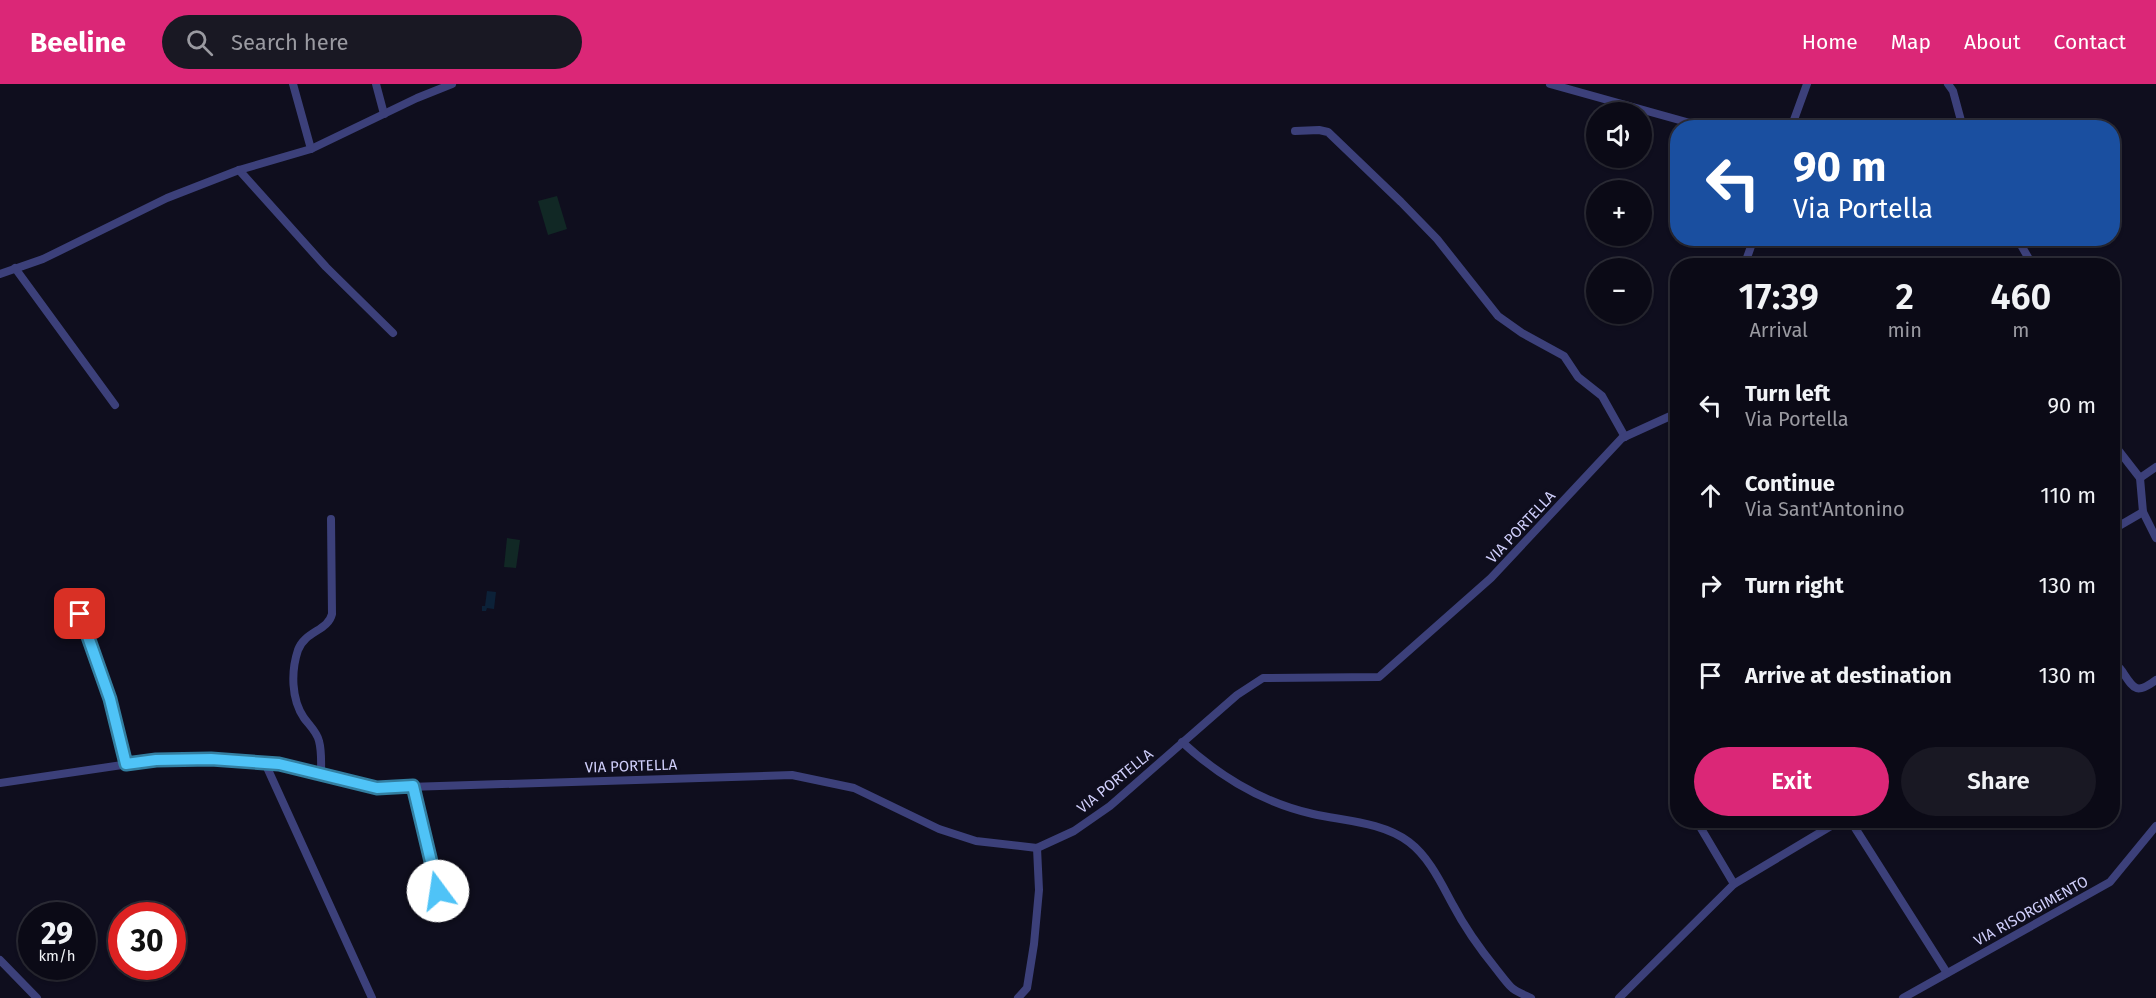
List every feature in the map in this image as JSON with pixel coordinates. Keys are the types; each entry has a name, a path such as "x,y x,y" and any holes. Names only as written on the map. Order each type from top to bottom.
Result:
{"street":[{"path":"293,84 311,149"},
{"path":"376,84 384,114"},
{"path":"0,274 43,259 167,198 239,170 311,149 452,84"},
{"path":"1550,84 1679,120"},
{"path":"1794,120 1807,84"},
{"path":"1948,84 1953,91 1961,120"},
{"path":"1295,131 1328,132 1437,239 1498,316 1522,333 1564,356 1578,377 1602,396 1625,437"},
{"path":"239,170 326,267 393,333"},
{"path":"15,268 115,405"},
{"name":"VIA PORTELLA","path":"0,783 156,760 211,759 279,764 377,788 792,775 854,789 939,829 976,841 1037,848 1074,831 1110,806 1237,695 1263,678 1379,677 1491,578 1625,437 1670,416"},
{"path":"2120,452 2140,478 2143,512 2156,538"},
{"path":"2140,478 2156,466"},
{"path":"2120,525 2143,512"},
{"path":"321,774 320,741 298,707 294,691 294,672 299,649 308,635 331,620 331,519"},
{"path":"74,598 110,699 126,764"},
{"path":"2120,667 2133,688 2139,690 2146,688 2156,680"},
{"path":"1182,742 1205,764 1251,792 1311,813 1391,831 1410,842 1425,857 1462,922 1486,956 1512,988 1531,998"},
{"path":"265,763 372,998"},
{"path":"413,786 438,891"},
{"name":"VIA RISORGIMENTO","path":"1903,998 2110,882 2156,826"},
{"path":"1701,828 1734,884"},
{"path":"1619,998 1734,884 1828,828"},
{"path":"1855,828 1947,973"},
{"path":"1018,998 1027,988 1034,944 1039,890 1037,848"},
{"path":"0,960 38,998"}],"green space":[{"path":"557,196 567,229 548,235 538,201"},
{"path":"507,538 520,540 516,568 504,567"}],"water":[{"path":"487,591 496,592 494,609 487,608 486,611 482,611 482,606 485,606"}],"route":[{"path":"80,614 110,699 126,764 156,760 211,759 279,764 377,788 413,786 438,891"}]}
